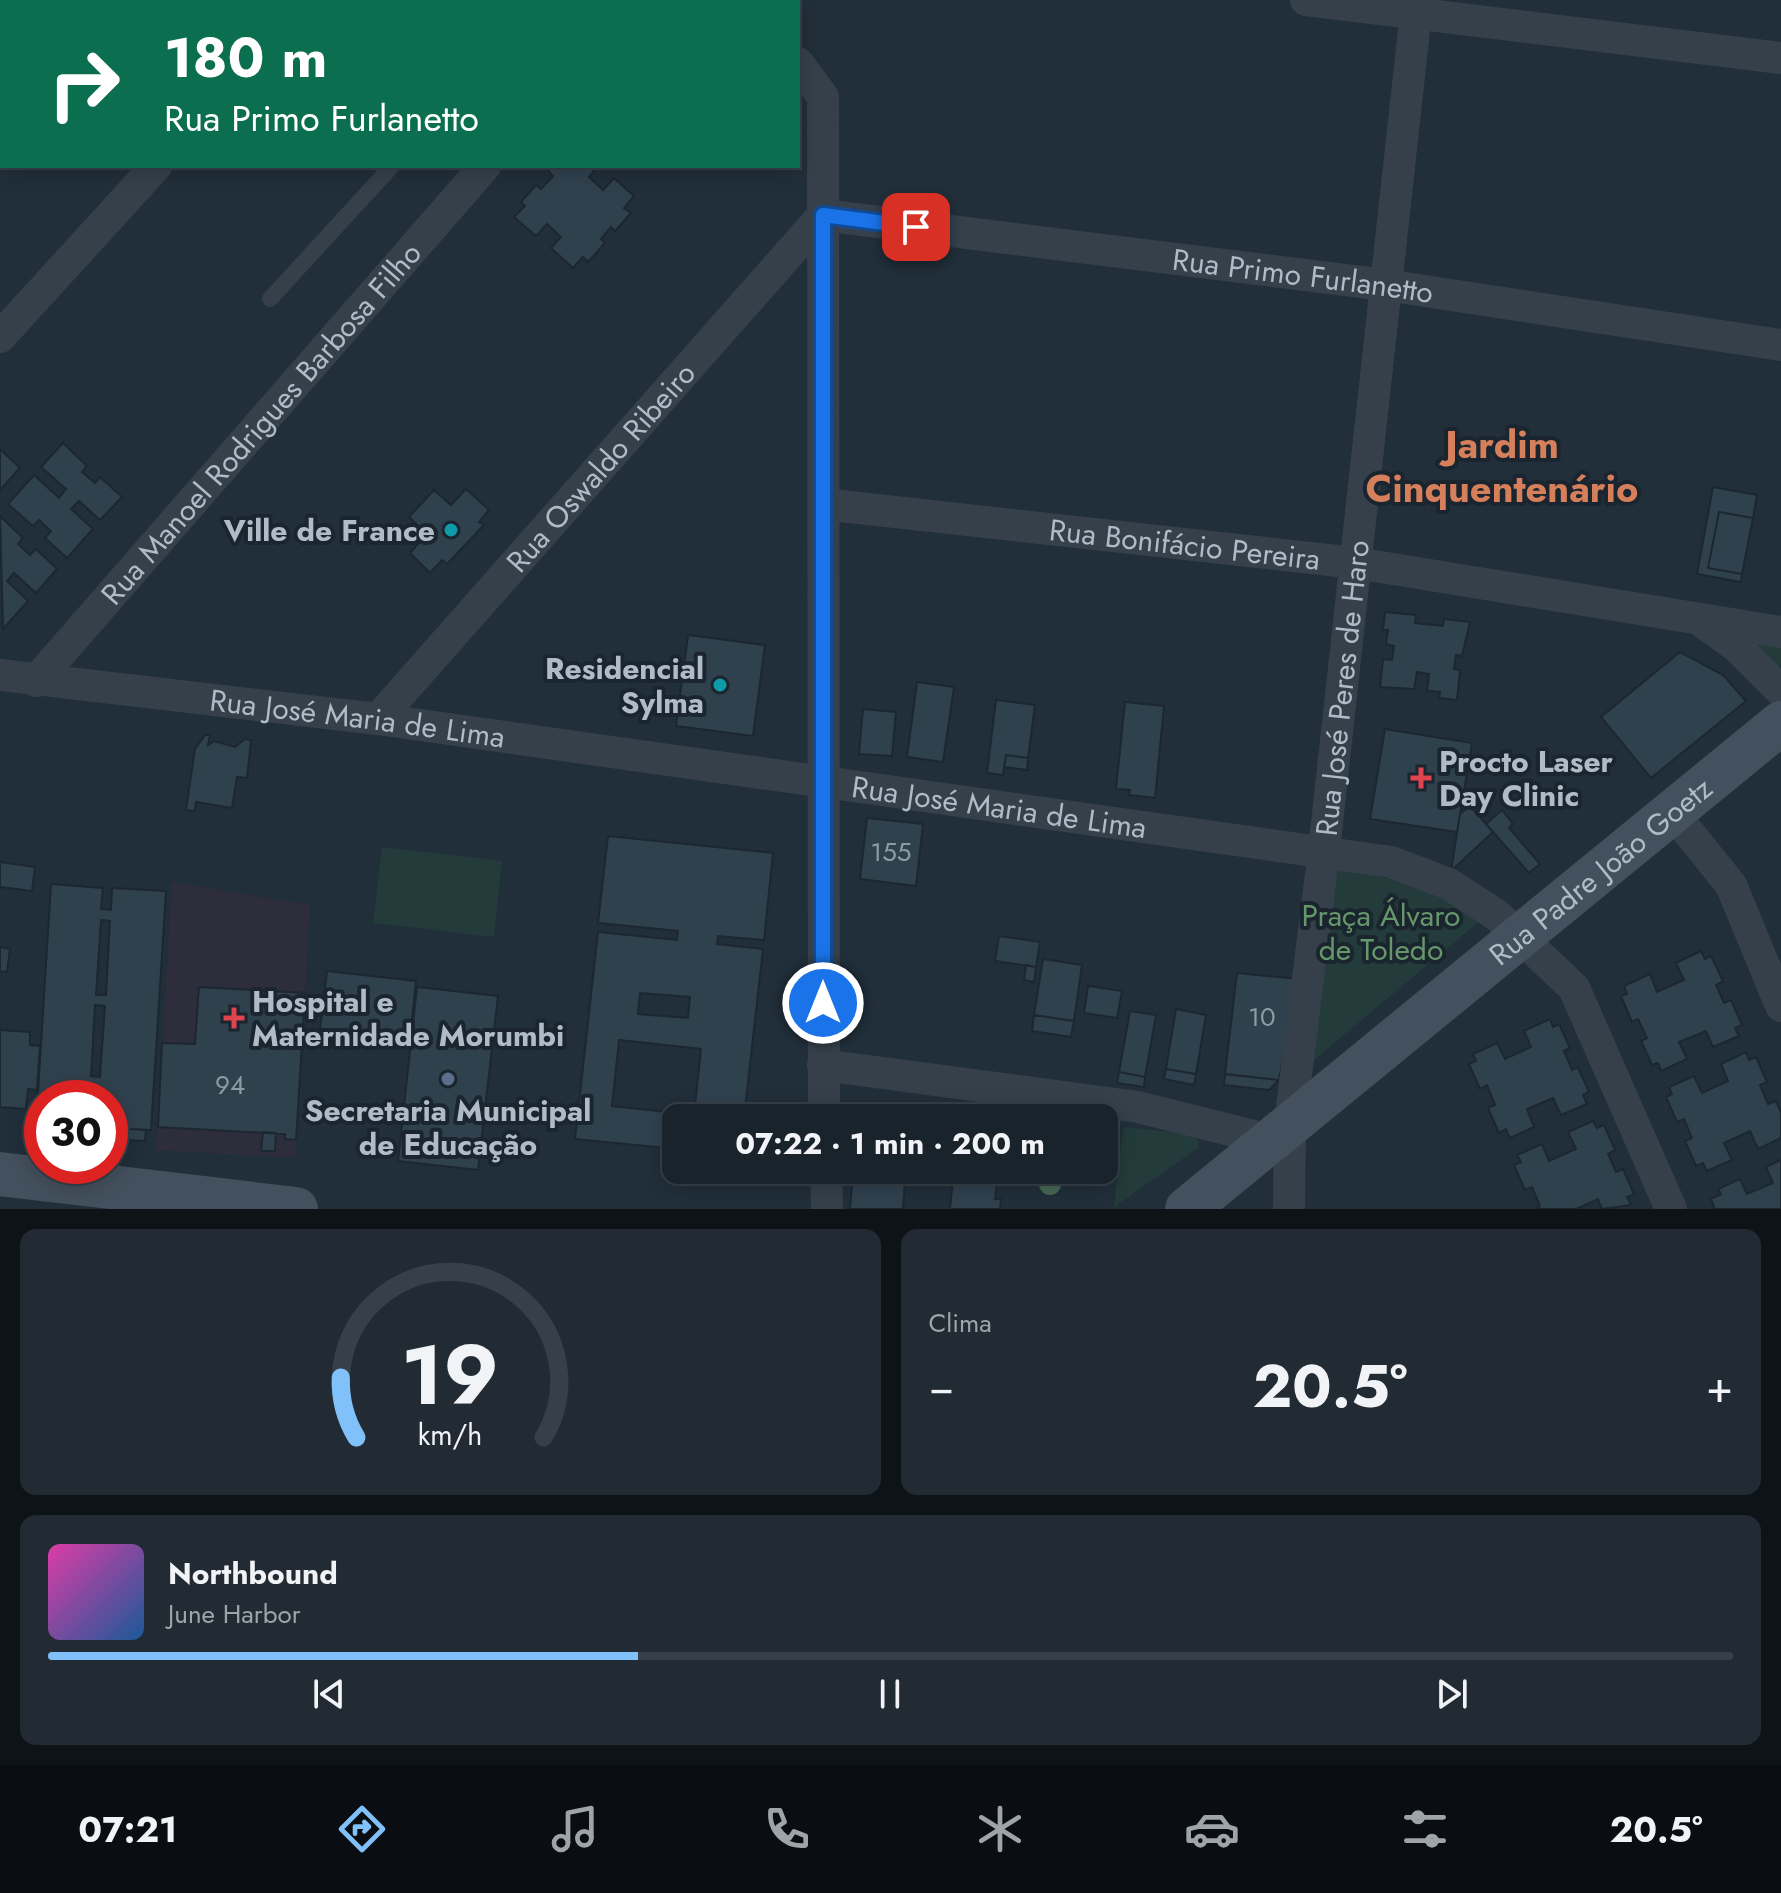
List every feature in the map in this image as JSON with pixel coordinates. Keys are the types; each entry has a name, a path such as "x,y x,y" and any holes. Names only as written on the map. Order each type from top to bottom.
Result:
{"street":[{"path":"1306,0 1781,58"},
{"name":"Rua José Peres de Haro","path":"1289,1209 1280,1132 1324,850 1416,12"},
{"path":"800,66 823,97 824,1104"},
{"path":"0,337 154,168"},
{"name":"Rua Manoel Rodrigues Barbosa Filho","path":"36,681 483,168"},
{"name":"Rua Primo Furlanetto","path":"823,215 1385,285 1781,345"},
{"name":"Rua Oswaldo Ribeiro","path":"378,719 823,215"},
{"name":"Rua Bonifácio Pereira","path":"823,504 1356,563 1781,632"},
{"path":"1698,619 1736,646 1781,691"},
{"name":"Rua José Maria de Lima","path":"0,675 378,719 1324,850 1391,862 1449,884 1498,916 1574,988 1671,1209"},
{"name":"Rua Padre João Goetz","path":"1188,1206 1781,723"},
{"path":"1672,812 1731,885 1781,1006"},
{"path":"823,1065 1138,1107 1280,1132"},
{"path":"0,1174 296,1209"},
{"path":"826,1184 827,1209"}],"lane":[{"path":"270,299 390,168"}],"shaded area":[{"name":"Hospital e Maternidade Morumbi","path":"172,882 310,905 295,1158 156,1150"}],"green space":[{"path":"1743,636 1781,642 1781,665 1773,671"},
{"path":"382,847 502,861 494,937 373,923"},
{"name":"Praça Álvaro de Toledo","path":"1332,867 1410,886 1482,919 1313,1061"},
{"path":"1123,1127 1192,1134 1199,1142 1198,1148 1114,1207"}],"building":[{"path":"550,168 596,168 589,177 603,190 614,178 634,196 624,208 631,213 615,231 611,227 601,239 605,243 588,262 583,257 573,268 551,248 561,237 547,224 536,236 514,217 525,206 521,202 536,185 541,189 553,176 548,171"},
{"path":"63,443 87,466 82,472 95,483 100,477 122,497 100,520 79,501 71,509 93,529 67,558 45,538 51,531 39,520 33,526 8,504 34,475 59,498 66,489 41,467"},
{"path":"0,449 20,468 0,490"},
{"path":"1713,487 1757,495 1753,518 1719,512 1708,568 1742,574 1741,582 1697,574"},
{"name":"Ville de France","path":"466,489 489,510 479,522 484,525 447,564 442,560 430,573 410,553 427,534 409,517 434,490 451,505"},
{"path":"1719,512 1753,518 1742,574 1708,568"},
{"path":"0,516 23,538 18,544 30,555 36,549 57,569 36,593 14,573 7,581 28,601 3,629"},
{"path":"1385,612 1416,615 1415,623 1443,626 1444,619 1470,622 1462,656 1456,655 1454,669 1460,670 1457,700 1439,698 1440,692 1427,691 1429,674 1417,672 1414,689 1380,687 1383,659 1392,660 1394,646 1386,644 1388,630 1383,630"},
{"name":"Residencial Sylma","path":"688,635 765,645 753,736 676,726"},
{"path":"1680,652 1723,675 1746,701 1651,778 1601,717"},
{"path":"917,682 954,687 943,762 907,757"},
{"path":"996,700 1035,705 1028,758 1006,755 1003,775 987,773"},
{"path":"1125,702 1164,706 1155,798 1129,795 1130,790 1116,789"},
{"path":"863,709 896,712 892,756 859,754"},
{"name":"Procto Laser Day Clinic","path":"1385,729 1472,743 1457,832 1370,819"},
{"path":"205,735 210,735 208,745 214,741 235,747 245,739 251,740 247,778 237,777 232,808 196,802 195,811 186,810 195,749"},
{"path":"1006,755 1028,758 1027,770 1004,767"},
{"path":"1470,806 1493,832 1451,871 1460,814"},
{"path":"1502,810 1513,824 1509,828 1540,864 1529,873 1486,824"},
{"path":"867,818 923,824 916,886 860,879"},
{"path":"608,836 773,853 764,940 718,936 717,944 763,949 746,1104 695,1104 701,1049 619,1040 612,1106 662,1111 662,1148 575,1139 598,932 677,940 678,931 598,923","holes":["640,993 690,997 688,1018 638,1014"]},
{"path":"0,862 35,867 32,891 0,887"},
{"path":"51,884 103,888 101,909 111,910 112,888 166,891 151,1130 128,1129 128,1080 39,1080","holes":["101,920 110,921 106,995 96,995","95,1005 105,1006 100,1077 91,1076"]},
{"path":"999,936 1040,942 1036,967 995,961"},
{"path":"0,947 10,949 7,972 0,971"},
{"path":"1701,951 1705,959 1711,956 1723,981 1716,985 1724,1003 1731,1000 1742,1025 1735,1028 1739,1036 1713,1047 1706,1031 1679,1042 1687,1059 1661,1071 1658,1063 1652,1065 1641,1041 1647,1038 1638,1019 1632,1022 1621,996 1627,994 1624,986 1650,974 1657,992 1684,980 1676,963"},
{"path":"1043,959 1082,965 1074,1021 1034,1015"},
{"path":"1026,965 1036,967 1034,982 1024,980"},
{"path":"327,971 416,981 409,1047 319,1037"},
{"path":"1237,973 1298,979 1279,1080 1225,1074"},
{"path":"1088,986 1122,991 1117,1018 1084,1013"},
{"path":"199,987 305,993 296,1140 285,1139 285,1134 158,1127 162,1043 195,1044"},
{"name":"Secretaria Municipal de Educação","path":"417,987 498,996 478,1170 398,1161"},
{"path":"1176,1009 1206,1015 1196,1074 1166,1069"},
{"path":"1130,1011 1156,1015 1145,1077 1119,1072"},
{"path":"1034,1015 1074,1021 1071,1037 1032,1031"},
{"path":"1550,1019 1553,1027 1559,1024 1570,1048 1564,1051 1572,1070 1578,1067 1589,1092 1583,1095 1587,1104 1561,1115 1553,1098 1527,1109 1534,1127 1510,1138 1506,1129 1499,1133 1488,1108 1495,1105 1487,1085 1480,1089 1469,1064 1476,1061 1473,1054 1497,1043 1505,1059 1531,1047 1524,1031"},
{"path":"0,1030 30,1032 30,1045 40,1046 38,1080 24,1080 24,1109 0,1107"},
{"path":"1746,1052 1749,1060 1756,1057 1767,1082 1760,1085 1768,1104 1776,1101 1781,1113 1781,1138 1758,1149 1750,1131 1724,1143 1732,1160 1707,1171 1703,1163 1696,1166 1685,1141 1692,1138 1684,1119 1677,1122 1666,1097 1672,1094 1669,1087 1694,1076 1702,1093 1728,1081 1721,1064"},
{"path":"1166,1069 1196,1074 1194,1085 1164,1079"},
{"path":"1119,1072 1145,1077 1144,1087 1117,1083"},
{"path":"1225,1074 1279,1080 1269,1090 1224,1085"},
{"path":"1593,1121 1597,1128 1604,1125 1615,1150 1608,1154 1616,1172 1623,1169 1634,1194 1627,1197 1631,1205 1602,1209 1598,1199 1576,1209 1534,1209 1540,1206 1532,1187 1525,1190 1514,1165 1521,1162 1517,1155 1542,1144 1549,1161 1576,1149 1568,1132"},
{"path":"128,1129 146,1130 145,1141 128,1140"},
{"path":"263,1132 276,1133 275,1151 261,1151"},
{"path":"1781,1160 1781,1209 1715,1209 1711,1199 1721,1194 1718,1189 1740,1179 1747,1194 1773,1183 1766,1167"},
{"path":"852,1184 905,1184 903,1209 850,1209"},
{"path":"952,1184 997,1184 995,1199 1001,1199 1000,1209 950,1209"}],"place":[{"name":"Ville de France","path":"451,530"},
{"name":"Residencial Sylma","path":"720,685"},
{"name":"Procto Laser Day Clinic","path":"1421,778"},
{"name":"Hospital e Maternidade Morumbi","path":"234,1018"},
{"name":"Secretaria Municipal de Educação","path":"448,1079"}],"district":[{"name":"Jardim Cinquentenário","path":"1502,466"}],"route":[{"path":"823,1003 823,215 916,227"}]}
